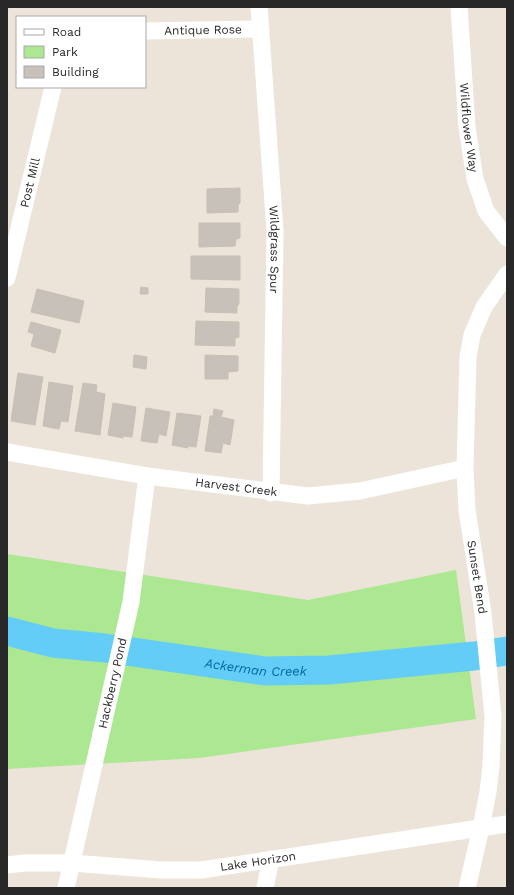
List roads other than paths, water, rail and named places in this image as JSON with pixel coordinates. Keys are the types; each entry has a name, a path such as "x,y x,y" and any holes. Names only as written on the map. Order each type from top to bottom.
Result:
{"street":[{"name":"Wildgrass Spur","path":"259,7 276,232 271,493"},
{"name":"Wildflower Way","path":"459,7 467,127 475,179 486,210 507,238"},
{"name":"Antique Rose","path":"146,31 260,29"},
{"name":"Post Mill","path":"7,278 54,88"},
{"name":"Sunset Bend","path":"467,888 481,828 491,766 493,717 483,613 467,510 465,468 468,357 472,335 484,308 507,274"},
{"name":"Harvest Creek","path":"7,452 147,476 271,493 308,496 360,491 465,468"},
{"name":"Hackberry Pond","path":"66,888 131,602 147,476"},
{"name":"Lake Horizon","path":"7,864 72,863 161,870 201,870 507,824"},
{"path":"265,888 272,859"}],"waterway":[{"name":"Ackerman Creek","path":"7,631 53,643 105,648 265,671 329,670 474,656 507,651"}]}
